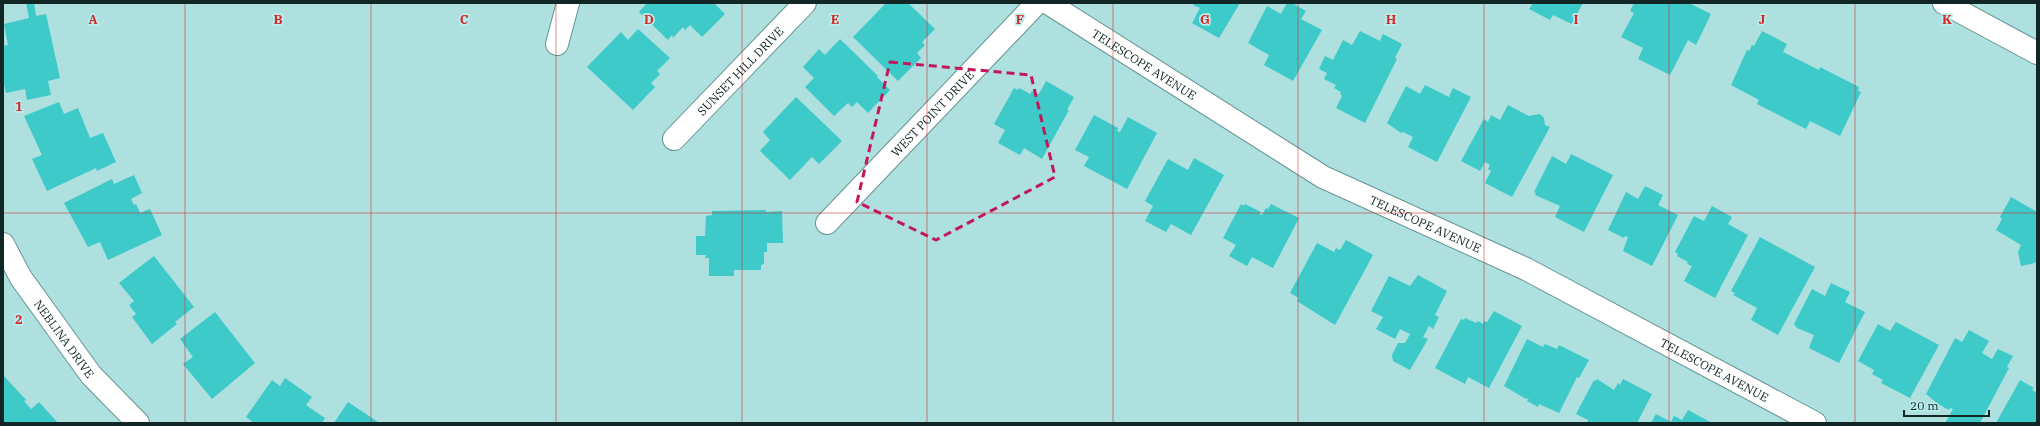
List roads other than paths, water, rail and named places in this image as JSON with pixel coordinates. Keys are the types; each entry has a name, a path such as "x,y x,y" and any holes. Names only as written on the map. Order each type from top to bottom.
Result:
{"street":[{"path":"558,44 568,3"},
{"name":"SUNSET HILL DRIVE","path":"674,139 805,3"},
{"name":"WEST POINT DRIVE","path":"827,223 1037,3"},
{"name":"TELESCOPE AVENUE","path":"1048,3 1323,177 1526,269 1815,423"},
{"path":"1944,3 2037,53"},
{"name":"NEBLINA DRIVE","path":"3,244 21,278 92,375 138,423"}]}
